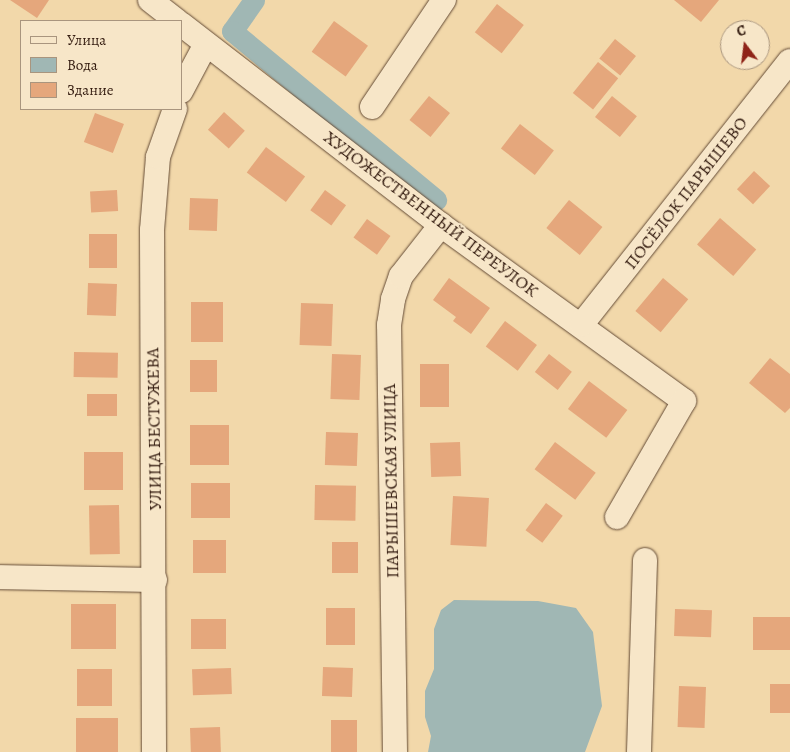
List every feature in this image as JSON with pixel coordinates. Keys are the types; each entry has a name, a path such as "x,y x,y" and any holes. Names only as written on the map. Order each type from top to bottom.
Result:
{"street":[{"path":"150,0 176,20"},
{"path":"372,107 444,0"},
{"name":"ХУДОЖЕСТВЕННЫЙ ПЕРЕУЛОК","path":"182,25 441,225 582,324 684,401 617,517"},
{"path":"182,89 206,44"},
{"name":"ПОСЁЛОК ПАРЫШЕВО","path":"582,324 790,62"},
{"name":"УЛИЦА БЕСТУЖЕВА","path":"154,752 155,580 152,230 158,157 175,110"},
{"name":"ПАРЫШЕВСКАЯ УЛИЦА","path":"395,752 389,325 393,299 401,276 441,225"},
{"path":"639,752 645,560"},
{"path":"0,577 155,580"}],"water":[{"path":"454,600 538,601 576,608 593,632 602,706 585,752 428,752 431,736 425,717 425,691 434,669 434,629 441,610"}],"building":[{"path":"10,0 49,0 37,18"},
{"path":"674,0 719,0 701,22"},
{"path":"497,4 524,25 502,53 475,32"},
{"path":"334,21 368,46 346,76 312,52"},
{"path":"615,39 636,56 620,75 599,58"},
{"path":"598,62 618,78 593,109 573,93"},
{"path":"429,96 450,113 430,137 409,120"},
{"path":"612,96 637,116 620,137 595,117"},
{"path":"224,112 245,131 229,149 208,130"},
{"path":"95,113 124,124 113,153 84,142"},
{"path":"520,124 554,150 535,175 501,148"},
{"path":"266,147 305,176 286,202 247,173"},
{"path":"754,171 770,186 753,204 737,189"},
{"path":"117,190 118,211 91,212 90,191"},
{"path":"325,190 346,205 331,226 310,210"},
{"path":"190,198 218,199 217,231 189,230"},
{"path":"569,200 602,227 580,255 546,228"},
{"path":"720,218 756,249 733,276 697,244"},
{"path":"367,219 390,236 377,255 353,238"},
{"path":"89,234 117,234 117,268 89,268"},
{"path":"449,278 490,308 471,334 453,321 456,317 433,300"},
{"path":"663,278 688,299 661,332 635,311"},
{"path":"88,283 117,284 116,316 87,315"},
{"path":"191,302 223,302 223,342 191,342"},
{"path":"301,303 333,304 332,346 300,345"},
{"path":"505,321 537,345 518,371 486,347"},
{"path":"74,352 118,353 118,378 74,377"},
{"path":"332,354 361,355 359,400 330,399"},
{"path":"549,354 572,372 558,390 535,372"},
{"path":"770,358 790,374 790,408 785,413 749,383"},
{"path":"190,360 217,360 217,392 190,392"},
{"path":"420,364 449,364 449,407 420,407"},
{"path":"589,381 627,410 606,438 568,409"},
{"path":"87,394 117,394 117,416 87,416"},
{"path":"190,425 229,425 229,465 190,465"},
{"path":"326,432 358,433 357,466 325,465"},
{"path":"460,442 461,476 431,477 430,443"},
{"path":"555,442 596,473 575,500 535,469"},
{"path":"84,452 123,452 123,490 84,490"},
{"path":"191,483 230,483 230,518 191,518"},
{"path":"315,485 356,486 355,521 314,520"},
{"path":"453,496 489,498 486,547 450,545"},
{"path":"546,503 563,516 542,543 526,530"},
{"path":"119,505 120,554 90,555 89,506"},
{"path":"193,540 226,540 226,573 193,573"},
{"path":"332,542 358,542 358,573 332,573"},
{"path":"71,604 116,604 116,649 71,649"},
{"path":"326,608 355,608 355,645 326,645"},
{"path":"675,609 712,610 711,637 674,636"},
{"path":"753,617 790,617 790,650 753,650"},
{"path":"191,619 226,619 226,649 191,649"},
{"path":"323,667 353,668 352,697 322,696"},
{"path":"231,668 232,694 193,695 192,669"},
{"path":"77,669 112,669 112,706 77,706"},
{"path":"770,684 790,684 790,713 770,713"},
{"path":"679,686 706,687 705,728 678,727"},
{"path":"76,718 118,718 118,752 76,752"},
{"path":"331,720 357,720 357,752 331,752"},
{"path":"220,727 221,752 191,752 190,728"}],"waterway":[{"path":"254,0 232,31 436,200"}]}
